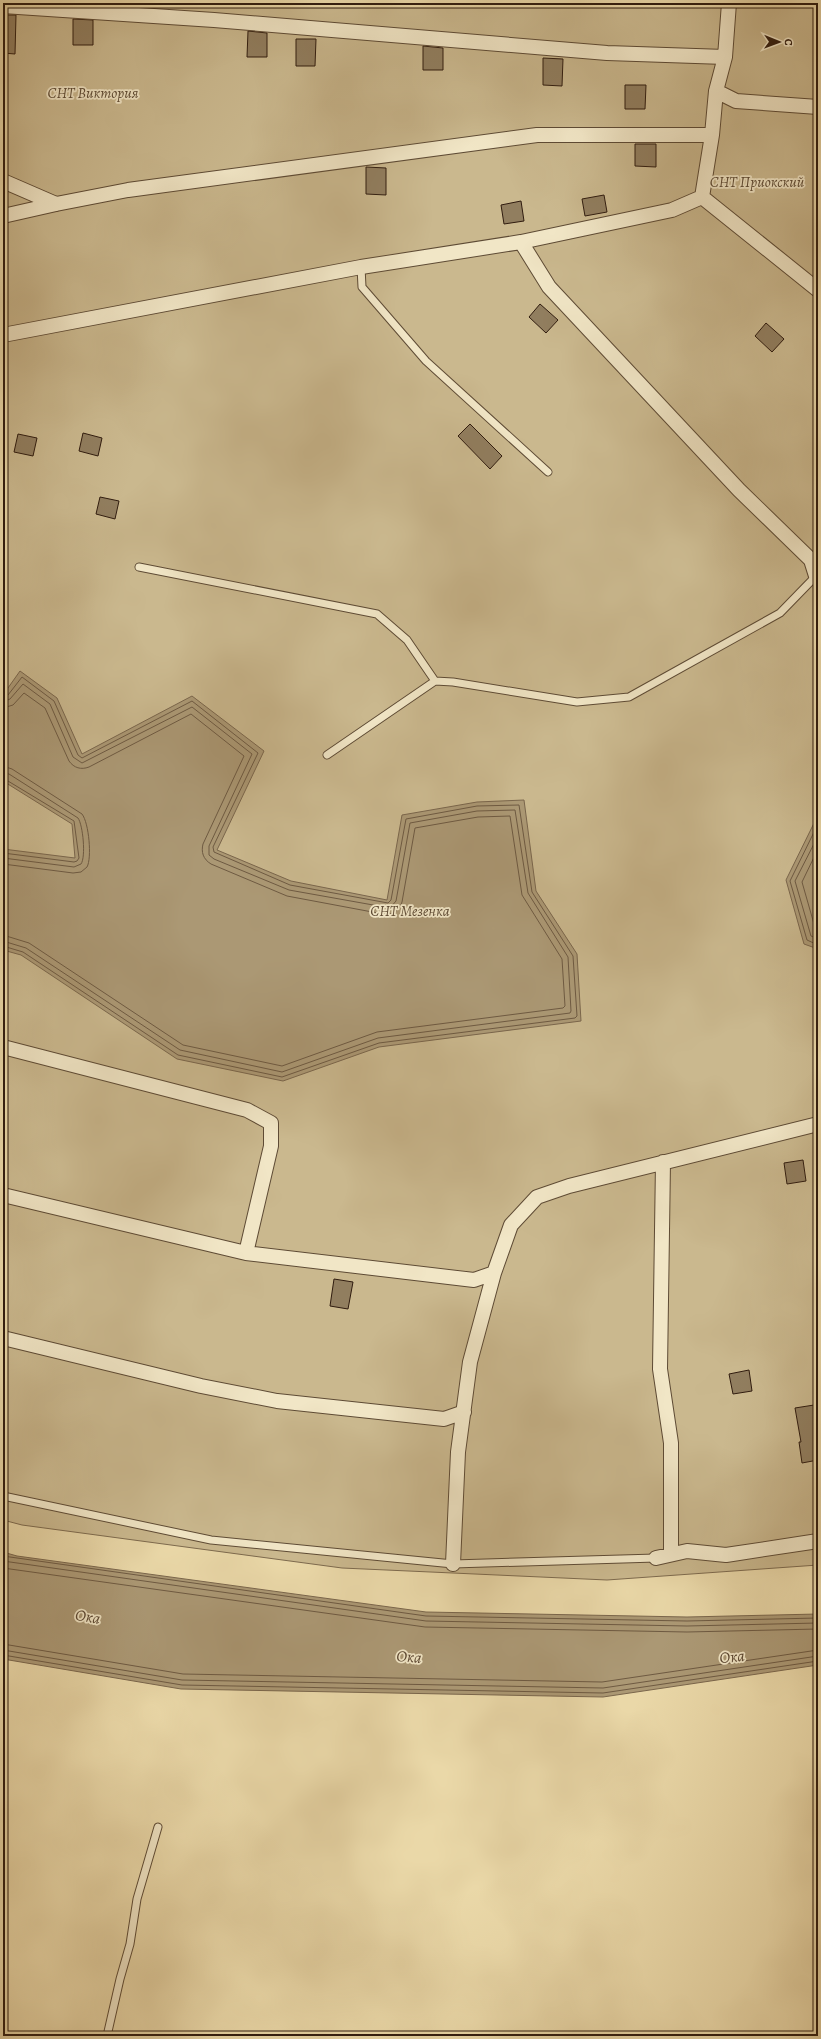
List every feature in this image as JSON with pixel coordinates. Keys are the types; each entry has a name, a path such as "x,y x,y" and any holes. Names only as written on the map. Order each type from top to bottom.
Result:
{"street":[{"path":"702,197 712,135 716,91 725,57 729,3"},
{"path":"3,6 214,20 607,53 725,57"},
{"path":"716,91 736,101 818,107"},
{"path":"3,216 128,190 537,135 712,135"},
{"path":"3,181 56,204"},
{"path":"3,335 361,267 521,242 672,210 702,197"},
{"path":"702,197 818,290"},
{"path":"521,242 549,287 739,490 811,560 816,576"},
{"path":"3,1047 248,1110 271,1123 271,1146 246,1253"},
{"path":"453,1564 458,1452 470,1362 494,1273 511,1225 537,1197 569,1186 818,1124"},
{"path":"663,1162 660,1369 672,1443 671,1554"},
{"path":"3,1195 246,1253 474,1280 494,1273"},
{"path":"3,1338 201,1386 277,1401 444,1419 464,1412"},
{"path":"656,1558 687,1551 726,1555 818,1541"}],"lane":[{"path":"361,267 362,287 426,361 548,472"},
{"path":"139,567 377,614 407,640 435,681"},
{"path":"327,756 435,681 453,682 578,702 629,697 780,613 816,576"},
{"path":"3,1496 211,1540 453,1564 656,1558"},
{"path":"107,2036 120,1979 130,1944 137,1899 158,1827"}],"green space":[{"name":"СНТ Мезенка","path":"3,3 818,3 818,1565 607,1580 342,1568 22,1525 3,1520"}],"water":[{"path":"20,671 57,698 82,754 192,696 264,751 217,850 291,881 387,900 402,815 477,802 524,800 536,891 577,954 581,1021 379,1047 283,1081 177,1059 21,955 3,950 3,849 75,858 72,824 3,781 3,695"},
{"path":"818,815 818,949 804,944 786,880"},
{"name":"Ока","path":"3,1552 17,1556 426,1612 687,1617 818,1614 818,1665 603,1697 181,1689 3,1659"}],"building":[{"path":"3,15 16,15 15,54 3,53"},
{"path":"73,19 93,20 93,45 73,45"},
{"path":"248,31 267,33 267,57 247,57"},
{"path":"296,39 316,39 315,66 296,66"},
{"path":"423,46 443,48 443,70 423,70"},
{"path":"543,58 563,59 562,86 543,85"},
{"path":"625,85 646,85 645,109 625,109"},
{"path":"635,144 656,144 656,167 635,166"},
{"path":"366,167 386,168 386,195 366,194"},
{"path":"604,195 607,212 585,216 582,199"},
{"path":"521,201 524,221 504,224 501,205"},
{"path":"540,304 558,320 546,333 529,317"},
{"path":"766,323 784,339 772,352 755,336"},
{"path":"470,424 502,456 490,469 458,436"},
{"path":"83,433 102,438 98,456 79,451"},
{"path":"18,434 37,438 33,456 14,452"},
{"path":"100,497 119,501 115,519 96,514"},
{"path":"803,1160 806,1181 787,1184 784,1163"},
{"path":"334,1279 353,1282 348,1309 330,1306"},
{"path":"749,1370 752,1391 733,1394 729,1374"},
{"path":"814,1405 817,1425 818,1460 802,1463 799,1442 801,1442 795,1408"}],"park label":[{"name":"СНТ Виктория","path":"93,93"},
{"name":"СНТ Приокский","path":"757,182"}]}
